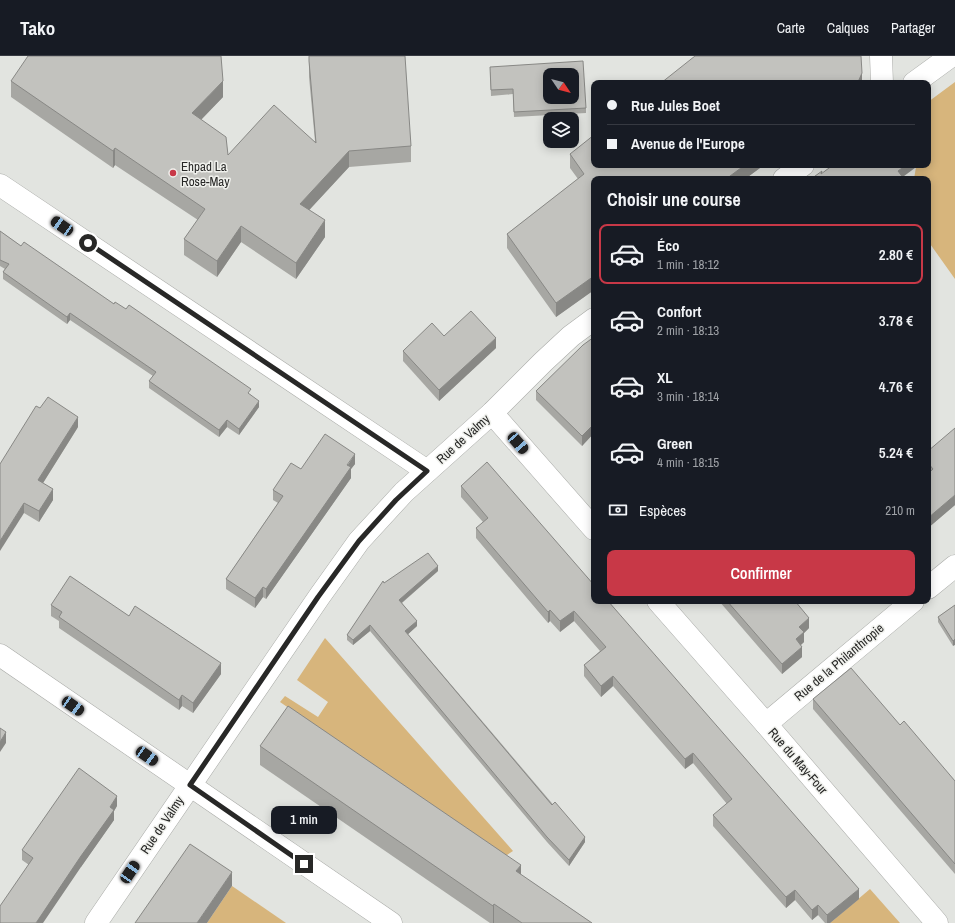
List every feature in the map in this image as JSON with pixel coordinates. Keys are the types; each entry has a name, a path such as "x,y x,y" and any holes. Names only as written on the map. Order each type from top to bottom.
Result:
{"street":[{"path":"881,56 882,80"},
{"path":"918,80 951,56"},
{"path":"788,176 799,168"},
{"path":"0,184 427,471"},
{"name":"Rue de Valmy","path":"96,923 318,597 359,541 404,492 492,413 571,336 591,321"},
{"path":"492,413 591,526"},
{"path":"931,586 955,566"},
{"name":"Rue du May-Four","path":"661,604 937,923"},
{"name":"Rue de la Philanthropie","path":"766,724 909,604"},
{"path":"0,655 391,923"}],"shaded area":[{"path":"955,82 955,279 931,245 931,176 914,176 916,168 931,168 931,100"},
{"path":"325,638 513,851 504,857 280,702 285,696 318,717 328,702 297,680"},
{"path":"232,886 286,923 207,923"},
{"path":"870,889 900,923 830,923"}],"building":[{"path":"28,56 221,56 223,81 192,113 226,137 228,155 274,105 316,143 309,56 405,56 411,146 349,151 300,204 325,220 296,263 241,226 217,261 184,239 205,209 115,148 113,151 11,81"},
{"path":"695,56 861,56 862,73 859,80 665,80"},
{"path":"583,61 586,108 514,112 513,89 491,90 490,67"},
{"path":"591,137 591,168 741,168 730,176 591,176 591,278 556,303 507,234 584,174 570,154"},
{"path":"829,168 902,168 898,171 902,176 815,176 822,171 821,174"},
{"path":"0,231 21,246 24,242 114,304 115,302 126,309 129,305 251,389 248,393 259,401 239,429 227,420 219,430 149,381 156,372 70,313 67,317 3,272 9,264 0,260"},
{"path":"471,311 496,338 439,390 403,351 432,323 444,336"},
{"path":"591,339 591,427 582,436 536,391 583,345"},
{"path":"48,397 78,417 38,480 53,489 39,511 24,503 0,541 0,464 36,406 40,408"},
{"path":"955,428 955,495 931,515 931,471 933,469 931,467 931,448"},
{"path":"325,434 355,454 347,465 351,467 266,589 263,587 255,598 226,579 283,496 273,490 291,463 301,469"},
{"path":"487,462 591,582 591,604 611,604 859,889 827,915 818,905 812,910 795,890 786,897 713,815 732,799 693,753 685,759 613,676 601,686 584,665 606,647 574,611 560,621 550,610 548,612 476,528 488,518 461,486"},
{"path":"428,553 438,566 399,600 417,621 405,631 552,805 555,802 585,837 569,860 547,837 370,625 353,640 347,635 383,581 384,583"},
{"path":"70,576 129,616 135,606 221,663 193,703 182,695 179,700 59,617 62,612 51,605"},
{"path":"730,604 797,604 809,618 799,627 804,632 796,639 802,647 782,664"},
{"path":"955,605 955,639 953,641 938,617"},
{"path":"851,668 900,725 904,721 955,781 955,864 813,699"},
{"path":"288,706 521,865 516,871 592,923 522,923 494,904 493,906 260,746"},
{"path":"0,728 6,732 0,742"},
{"path":"79,768 117,796 110,807 114,810 36,923 0,923 0,906 33,858 22,850"},
{"path":"190,844 232,872 197,923 135,923"}],"place":[{"name":"Ehpad La Rose-May","path":"173,173"}],"route":[{"path":"88,243 427,471 396,500 359,541 318,597 190,785 304,864"}]}
